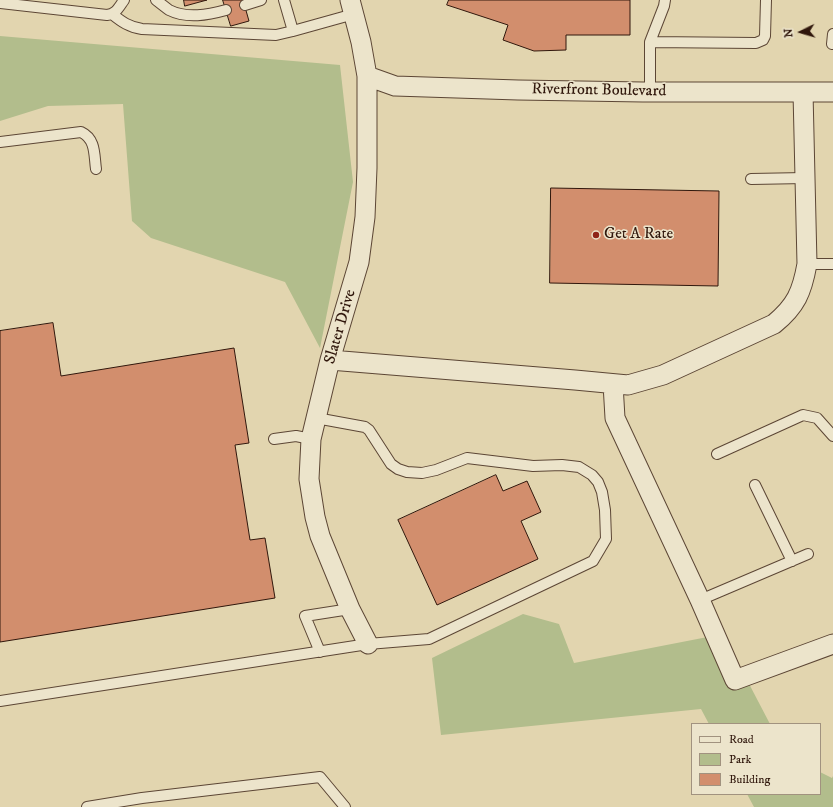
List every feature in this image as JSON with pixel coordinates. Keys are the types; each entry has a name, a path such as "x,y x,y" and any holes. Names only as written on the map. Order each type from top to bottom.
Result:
{"street":[{"name":"Slater Drive","path":"352,7 361,42 367,76 365,203 360,262 330,360 311,439 309,478 320,536 350,609 368,644"},
{"name":"Riverfront Boulevard","path":"367,76 395,86 650,92 833,92"},
{"path":"330,360 567,379 628,386 663,376 774,324 784,316 799,295 804,283 807,264 803,92"},
{"path":"613,384 615,418 700,600 735,680 833,644"}],"lane":[{"path":"112,14 124,0"},
{"path":"156,0 168,9 189,15 207,14 226,10"},
{"path":"245,5 261,0"},
{"path":"284,0 293,31"},
{"path":"650,92 650,42 664,6 664,0"},
{"path":"650,42 756,43 763,40 765,36 766,0"},
{"path":"0,4 112,14 133,28 276,35 293,31 352,7"},
{"path":"833,34 833,44"},
{"path":"0,142 82,132 90,138 93,146 96,169"},
{"path":"751,179 805,178"},
{"path":"807,264 833,264"},
{"path":"717,454 803,414 817,418 833,436"},
{"path":"0,701 368,644 429,639 593,561 606,539 605,510 602,492 598,482 592,475 579,467 562,465 533,466 467,458 436,470 422,473 407,472 398,469 391,464 369,430 364,427 360,425 316,418"},
{"path":"274,438 296,436 311,439"},
{"path":"754,485 792,561"},
{"path":"700,600 808,554"},
{"path":"320,652 305,616 350,609"},
{"path":"87,807 150,797 320,777 345,807"}],"green space":[{"path":"0,36 340,65 353,182 320,348 285,282 151,238 132,221 123,104 48,106 0,121"},
{"path":"523,614 559,624 574,663 723,634 769,723 708,723 701,709 441,735 432,658"},
{"path":"821,772 832,778 833,776 833,807 754,807 748,795 821,795"}],"building":[{"path":"184,0 207,0 185,6"},
{"path":"223,0 243,0 249,21 231,26"},
{"path":"449,0 630,0 630,35 566,35 566,50 534,51 503,40 508,25 447,5"},
{"path":"551,188 719,191 718,286 550,283"},
{"path":"53,323 61,376 234,348 249,443 235,445 250,540 265,538 275,598 0,642 0,331"},
{"path":"496,475 503,491 527,481 541,512 521,521 538,559 437,605 398,520"}],"place":[{"name":"Get A Rate","path":"596,235"}]}
